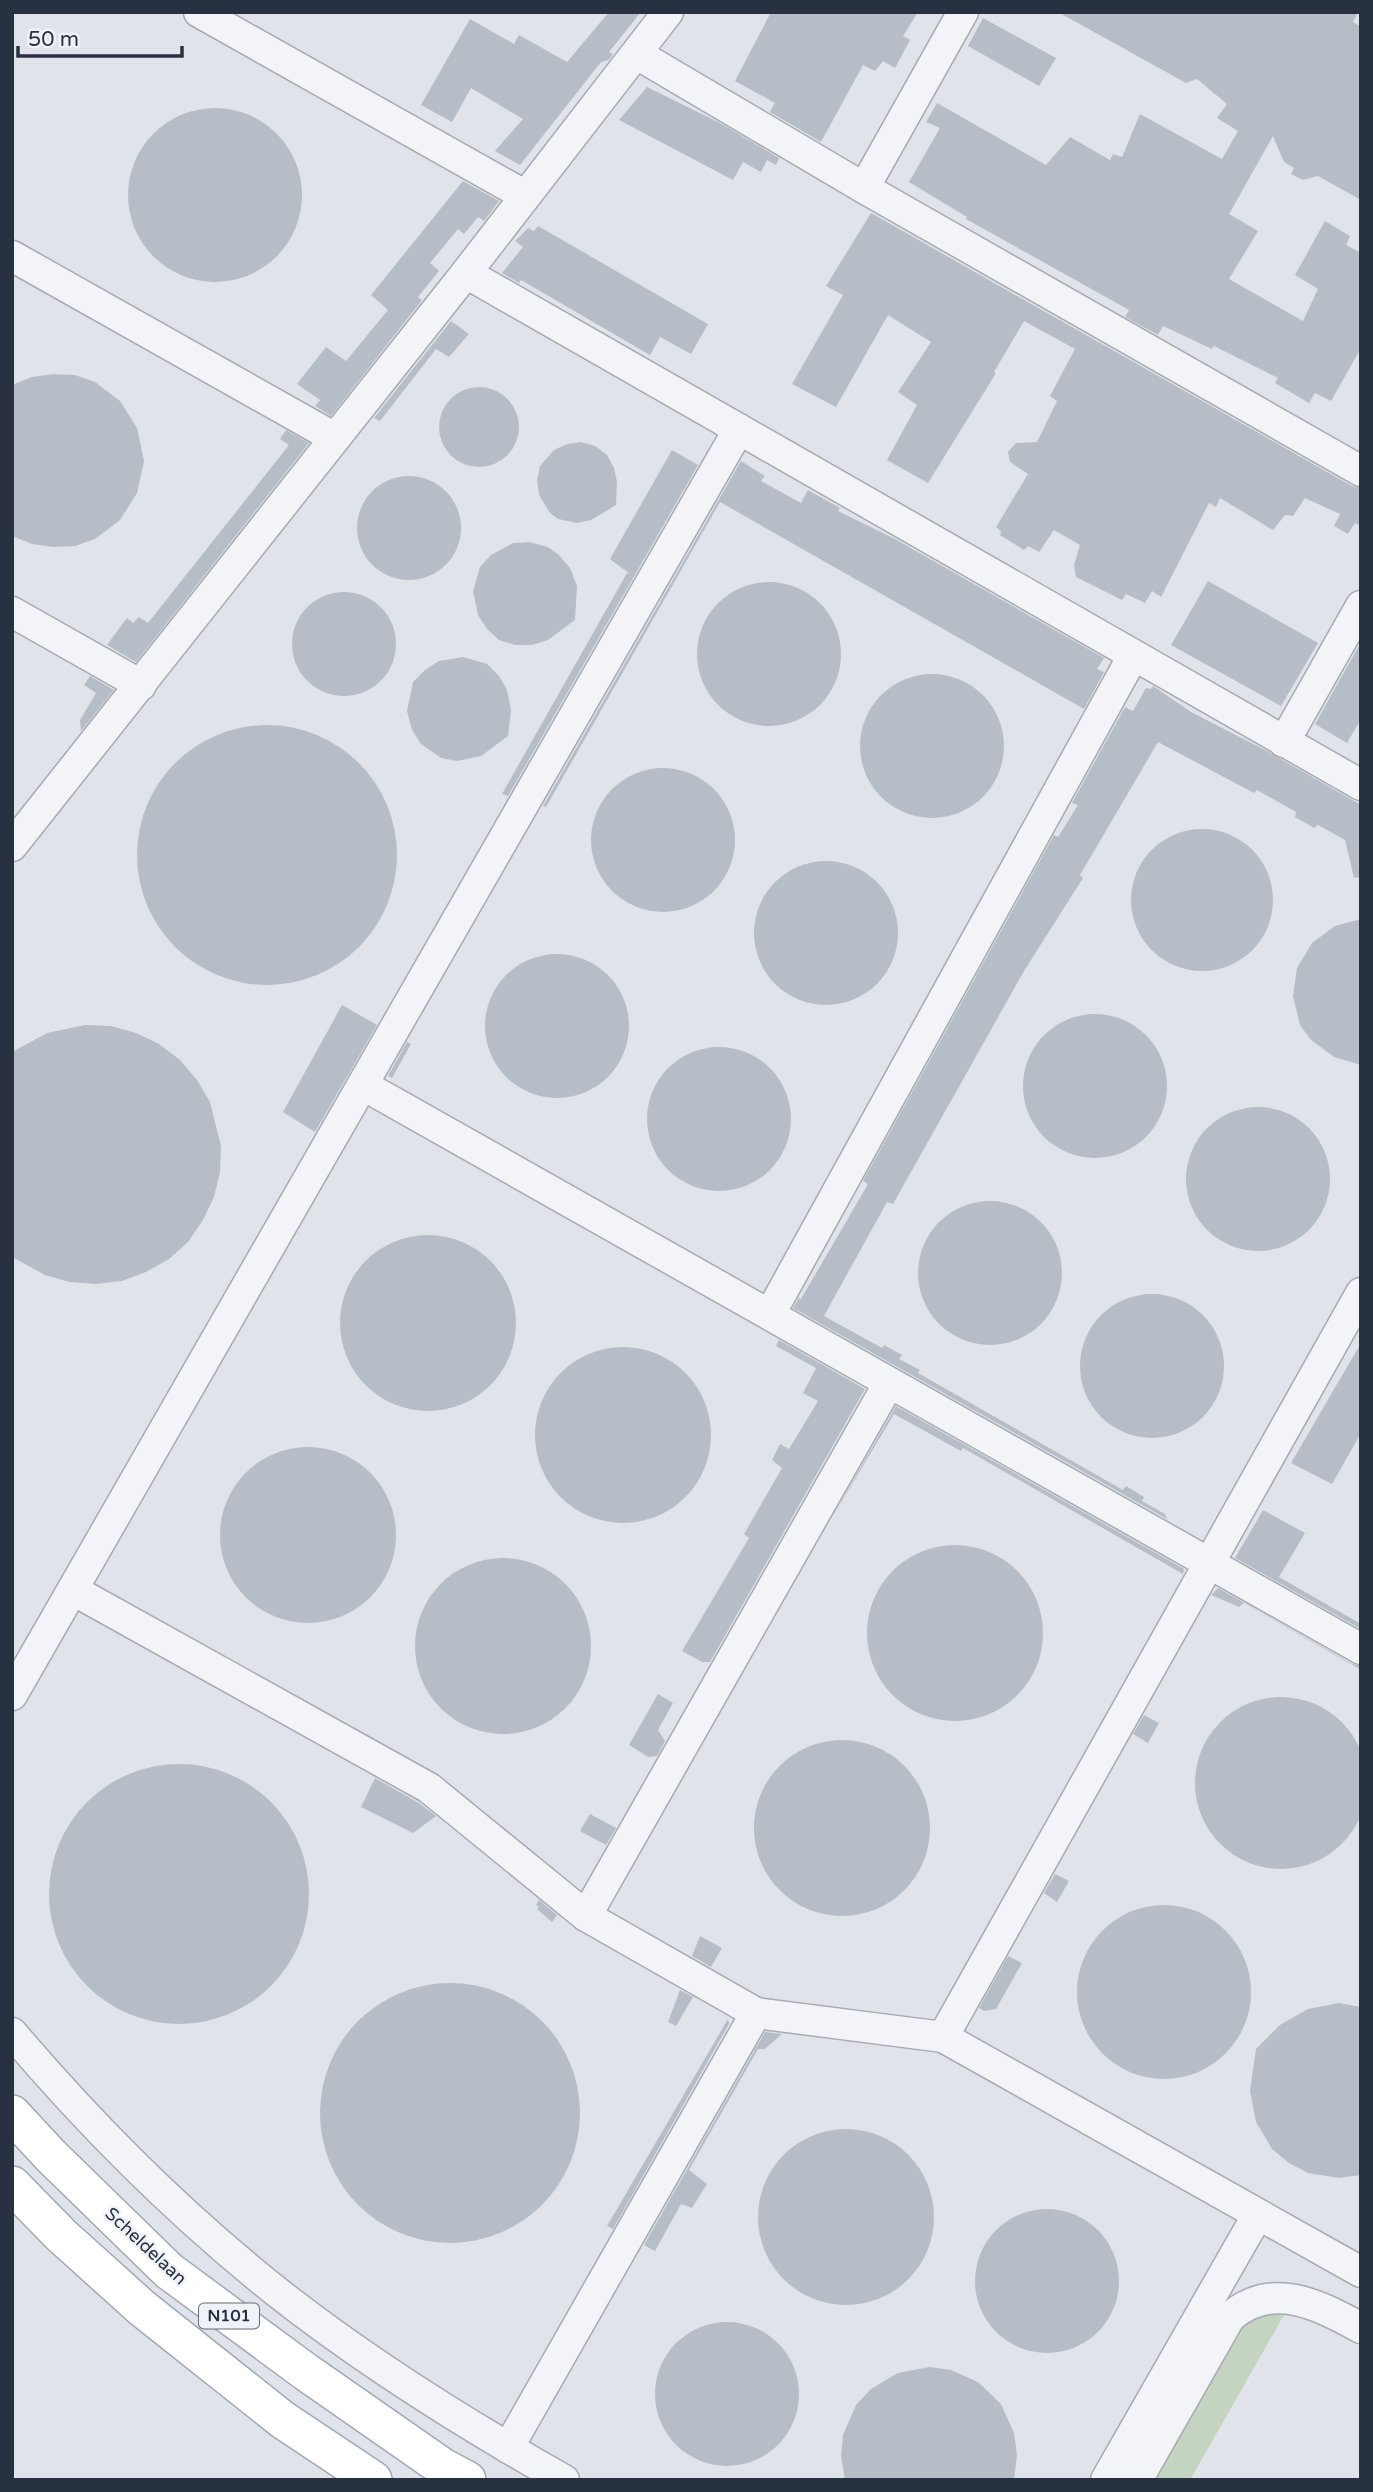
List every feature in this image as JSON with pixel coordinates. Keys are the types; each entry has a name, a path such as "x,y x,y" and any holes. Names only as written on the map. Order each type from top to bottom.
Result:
{"main road":[{"name":"Scheldelaan","path":"12,2114 169,2272 317,2380 441,2466 467,2480"},
{"name":"N101","path":"12,2185 61,2235 142,2308 283,2420 373,2480"},
{"path":"61,2235 96,2200"}],"lane":[{"path":"200,12 524,195"},
{"path":"12,846 466,273 668,12"},
{"path":"864,188 963,12"},
{"path":"636,54 864,188 1361,471"},
{"path":"12,256 335,438"},
{"path":"466,273 1361,785"},
{"path":"12,1695 739,429"},
{"path":"1284,741 1361,606"},
{"path":"12,612 141,685"},
{"path":"770,1314 1133,656"},
{"path":"363,1085 1361,1649"},
{"path":"943,2037 1361,1293"},
{"path":"586,1916 889,1383"},
{"path":"73,1590 429,1788 586,1916 755,2013 943,2037 1257,2216 1361,2272"},
{"path":"508,2448 755,2013"},
{"path":"12,2033 69,2100 168,2199 277,2292 379,2365 508,2448 565,2480"},
{"path":"1106,2480 1257,2216"},
{"path":"1137,2480 1230,2317 1244,2305 1260,2299 1301,2301 1322,2306 1361,2328"}],"green space":[{"path":"1276,2311 1284,2315 1190,2480 1149,2480 1242,2319"}],"building":[{"path":"609,12 641,12 609,52 613,54 609,60 601,62 520,165 495,151 523,119 471,88 452,122 421,105 470,19 514,44 519,35 567,62"},
{"path":"771,12 918,12 903,36 910,40 895,68 883,61 875,71 863,65 821,142 770,112 775,103 735,81"},
{"path":"1058,12 1358,12 1353,22 1361,27 1361,200 1318,176 1303,180 1291,174 1294,168 1284,162 1273,136 1229,214 1258,231 1229,279 1303,321 1318,289 1295,275 1325,221 1350,236 1346,245 1361,253 1361,348 1331,401 1315,393 1309,403 1275,383 1278,378 1214,346 1212,349 1163,326 1158,335 1125,317 1129,310 966,219 967,217 909,182 940,128 926,122 937,103 1046,165 1070,137 1110,160 1113,154 1122,157 1140,114 1222,159 1238,131 1217,118 1227,104 1197,79 1186,83"},
{"path":"983,18 1056,58 1039,86 968,46"},
{"path":"647,87 720,123 779,158 776,165 767,160 761,172 743,162 733,180 619,120"},
{"path":"215,108 248,114 277,133 296,162 302,195 296,228 277,257 248,276 215,282 182,276 153,257 134,228 128,195 134,162 153,133 182,114"},
{"path":"463,181 499,201 484,221 478,217 464,234 458,229 430,263 439,271 418,297 422,300 331,416 315,406 320,400 297,384 326,347 346,361 388,310 371,295"},
{"path":"871,213 1352,486 1361,488 1361,526 1355,523 1348,534 1334,526 1340,514 1305,498 1293,516 1285,515 1273,530 1220,498 1216,507 1209,503 1161,597 1152,591 1145,603 1126,594 1122,600 1076,577 1074,565 1080,545 1054,530 1039,552 1028,546 1024,550 1000,535 1001,531 996,527 1028,474 1010,462 1008,452 1016,443 1037,442 1057,401 1050,396 1075,349 1024,321 994,372 996,373 928,483 887,460 917,405 898,392 931,342 888,315 836,407 792,384 843,295 826,286"},
{"path":"538,226 708,324 691,354 660,337 650,355 521,280 519,283 502,273 523,247 515,241 528,228 534,231"},
{"path":"451,321 469,334 449,357 436,349 380,421 374,418"},
{"path":"75,375 95,382 120,401 137,428 144,461 137,493 120,520 95,539 75,546 32,544 12,536 12,385 32,377"},
{"path":"479,387 494,390 507,399 516,412 519,427 516,442 507,455 494,464 479,467 464,464 451,455 442,442 439,427 442,412 451,399 464,390"},
{"path":"286,430 309,443 136,662 107,645 127,618 133,623 139,617 148,623 289,445 280,439"},
{"path":"581,442 595,446 607,455 617,482 616,505 591,520 577,523 558,519 550,513 539,495 537,480 540,466 554,450"},
{"path":"672,450 698,465 508,796 502,794 627,573 630,574 610,559"},
{"path":"741,461 765,476 761,481 801,503 808,490 840,508 838,511 895,539 1104,658 1097,669 1104,672 1084,709 720,502 546,807 543,806"},
{"path":"409,476 429,480 446,491 457,508 461,528 457,548 446,565 429,576 409,580 389,576 372,565 361,548 357,528 361,508 372,491 389,480"},
{"path":"529,542 548,547 570,568 577,586 575,620 548,640 532,645 515,645 499,640 487,629 478,615 473,591 480,567 491,555 513,543"},
{"path":"1208,581 1318,643 1281,706 1171,645"},
{"path":"769,582 797,587 820,603 836,626 841,654 836,682 820,705 797,721 769,726 741,721 718,705 702,682 697,654 702,626 718,603 741,587"},
{"path":"344,592 364,596 381,607 392,624 396,644 392,664 381,681 364,692 344,696 324,692 307,681 296,664 292,644 296,624 307,607 324,596"},
{"path":"1361,642 1361,719 1347,743 1315,724"},
{"path":"463,657 487,664 499,676 507,690 511,710 508,736 481,756 457,761 441,758 421,744 412,730 407,711 413,682 425,670 439,661"},
{"path":"932,674 960,679 983,695 999,718 1004,746 999,774 983,797 960,813 932,818 904,813 881,797 865,774 860,746 865,718 881,695 904,679"},
{"path":"90,676 114,690 81,731 80,720 96,693 84,685"},
{"path":"1153,686 1191,712 1267,751 1361,805 1361,877 1354,878 1345,840 1318,825 1314,828 1295,817 1296,812 1257,790 1254,793 1158,742 1080,875 1083,878 1024,971 893,1204 887,1202 824,1316 882,1348 884,1345 902,1355 899,1359 920,1370 918,1373 1123,1490 1126,1486 1144,1497 1142,1501 1165,1514 1167,1519 793,1308 799,1298 801,1299 868,1184 863,1181 1054,835 1058,837 1078,805 1072,803 1125,707 1133,711 1146,688 1151,689"},
{"path":"254,725 280,725 305,730 328,740 350,754 368,772 392,817 397,855 392,893 382,916 368,938 350,956 305,980 280,985 254,985 229,980 206,970 184,956 166,938 142,893 137,868 137,842 142,817 152,794 166,772 184,754 229,730"},
{"path":"663,768 690,774 714,789 729,813 735,840 729,867 714,891 690,906 663,912 636,906 612,891 597,867 591,840 597,813 612,789 636,774"},
{"path":"1202,829 1229,834 1252,850 1268,873 1273,900 1268,927 1252,950 1229,966 1202,971 1175,966 1152,950 1136,927 1131,900 1136,873 1152,850 1175,834"},
{"path":"826,861 854,867 877,882 892,905 898,933 892,961 877,984 854,999 826,1005 798,999 775,984 760,961 754,933 760,905 775,882 798,867"},
{"path":"1361,919 1361,1065 1334,1057 1311,1040 1300,1025 1293,996 1297,968 1312,943 1335,926"},
{"path":"557,954 584,960 608,975 623,999 629,1026 623,1053 608,1077 584,1092 557,1098 530,1092 506,1077 491,1053 485,1026 491,999 506,975 530,960"},
{"path":"342,1005 377,1025 315,1132 283,1112"},
{"path":"1095,1014 1122,1020 1146,1035 1161,1059 1167,1086 1161,1113 1146,1137 1122,1152 1095,1158 1068,1152 1044,1137 1029,1113 1023,1086 1029,1059 1044,1035 1068,1020"},
{"path":"85,1025 111,1026 136,1033 159,1044 180,1060 197,1080 210,1102 221,1146 220,1172 214,1197 188,1242 169,1259 146,1272 122,1281 96,1284 70,1282 45,1275 12,1257 12,1052 47,1033"},
{"path":"407,1042 411,1044 392,1078 388,1076"},
{"path":"719,1047 746,1053 770,1068 785,1092 791,1119 785,1146 770,1170 746,1185 719,1191 692,1185 668,1170 653,1146 647,1119 653,1092 668,1068 692,1053"},
{"path":"1258,1107 1285,1113 1309,1128 1324,1152 1330,1179 1324,1206 1309,1230 1285,1245 1258,1251 1231,1245 1207,1230 1192,1206 1186,1179 1192,1152 1207,1128 1231,1113"},
{"path":"990,1201 1018,1207 1041,1222 1056,1245 1062,1273 1056,1301 1041,1324 1018,1339 990,1345 962,1339 939,1324 924,1301 918,1273 924,1245 939,1222 962,1207"},
{"path":"428,1235 445,1236 462,1242 490,1261 509,1289 515,1306 515,1340 509,1357 490,1385 462,1404 445,1410 428,1411 411,1410 394,1404 366,1385 347,1357 341,1340 340,1323 341,1306 347,1289 366,1261 394,1242 411,1236"},
{"path":"1152,1294 1180,1299 1203,1315 1219,1338 1224,1366 1219,1394 1203,1417 1180,1433 1152,1438 1124,1433 1101,1417 1085,1394 1080,1366 1085,1338 1101,1315 1124,1299"},
{"path":"779,1340 865,1389 710,1662 702,1662 682,1651 749,1538 744,1534 782,1468 772,1460 780,1444 789,1449 818,1401 803,1393 816,1368 776,1346"},
{"path":"1361,1343 1361,1433 1332,1484 1291,1463"},
{"path":"623,1347 657,1354 685,1373 704,1401 711,1435 704,1469 685,1497 657,1516 623,1523 589,1516 561,1497 542,1469 535,1435 542,1401 561,1373 589,1354"},
{"path":"896,1406 1184,1569 1183,1574 963,1448 961,1451 894,1414 833,1516"},
{"path":"308,1447 342,1453 370,1473 390,1501 396,1535 390,1569 370,1597 342,1617 308,1623 274,1617 246,1597 226,1569 220,1535 226,1501 246,1473 274,1453"},
{"path":"1263,1510 1305,1533 1279,1577 1361,1624 1361,1629 1235,1558"},
{"path":"955,1545 989,1552 1017,1571 1036,1599 1043,1633 1036,1667 1017,1695 989,1714 955,1721 921,1714 893,1695 874,1667 867,1633 874,1599 893,1571 921,1552"},
{"path":"503,1558 537,1564 565,1584 585,1612 591,1646 585,1680 565,1708 537,1728 503,1734 469,1728 441,1708 421,1680 415,1646 421,1612 441,1584 469,1564"},
{"path":"1218,1588 1352,1664 1361,1666 1361,1670 1244,1603 1239,1607 1211,1595"},
{"path":"658,1694 673,1703 658,1730 665,1741 657,1756 648,1757 629,1745"},
{"path":"1281,1697 1314,1703 1342,1722 1361,1750 1367,1783 1361,1816 1342,1844 1314,1863 1281,1869 1248,1863 1220,1844 1201,1816 1195,1783 1201,1750 1220,1722 1248,1703"},
{"path":"1144,1715 1159,1723 1148,1743 1133,1734"},
{"path":"842,1740 876,1747 904,1766 923,1794 930,1828 923,1862 904,1890 876,1909 842,1916 808,1909 780,1890 761,1862 754,1828 761,1794 780,1766 808,1747"},
{"path":"179,1764 229,1774 251,1786 271,1802 287,1822 299,1844 309,1894 299,1944 287,1966 271,1986 251,2002 229,2014 179,2024 129,2014 107,2002 87,1986 71,1966 59,1944 49,1894 59,1844 71,1822 87,1802 107,1786 129,1774"},
{"path":"375,1778 436,1816 413,1833 361,1807"},
{"path":"590,1814 616,1828 606,1845 580,1831"},
{"path":"1055,1874 1069,1881 1057,1902 1044,1893"},
{"path":"539,1900 557,1915 552,1922 537,1909"},
{"path":"1164,1905 1197,1911 1226,1930 1245,1959 1251,1992 1245,2025 1226,2054 1197,2073 1164,2079 1131,2073 1102,2054 1083,2025 1077,1992 1083,1959 1102,1930 1131,1911"},
{"path":"700,1936 722,1948 711,1967 692,1956"},
{"path":"1008,1956 1022,1963 996,2009 984,2011 979,2008"},
{"path":"450,1983 500,1993 522,2005 542,2021 558,2041 570,2063 580,2113 570,2163 558,2185 542,2205 522,2221 500,2233 450,2243 400,2233 378,2221 358,2205 342,2185 330,2163 320,2113 330,2063 342,2041 358,2021 378,2005 400,1993"},
{"path":"680,1990 693,1997 676,2026 668,2022"},
{"path":"1339,2003 1361,2007 1361,2175 1339,2178 1308,2173 1289,2163 1272,2149 1256,2122 1250,2091 1256,2049 1280,2025 1308,2009"},
{"path":"728,2019 729,2024 613,2229 607,2226"},
{"path":"765,2032 782,2034 765,2049 758,2049 689,2170 707,2184 692,2208 681,2204 655,2251 644,2245"},
{"path":"846,2129 880,2136 908,2155 927,2183 934,2217 927,2251 908,2279 880,2298 846,2305 812,2298 784,2279 765,2251 758,2217 765,2183 784,2155 812,2136"},
{"path":"1047,2209 1075,2214 1098,2230 1114,2253 1119,2281 1114,2309 1098,2332 1075,2348 1047,2353 1019,2348 996,2332 980,2309 975,2281 980,2253 996,2230 1019,2214"},
{"path":"727,2322 755,2327 778,2343 794,2366 799,2394 794,2422 778,2445 755,2461 727,2466 699,2461 676,2445 660,2422 655,2394 660,2366 676,2343 699,2327"},
{"path":"930,2367 951,2370 978,2382 1001,2404 1014,2433 1017,2455 1014,2480 845,2480 841,2456 843,2435 856,2405 871,2389 898,2373"}]}
